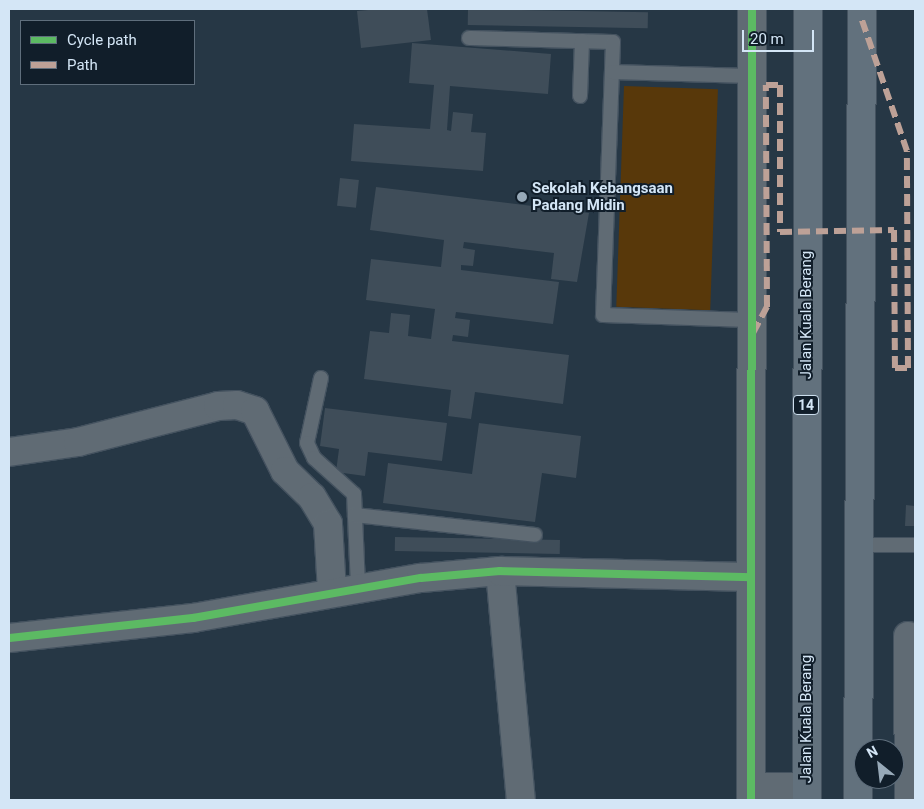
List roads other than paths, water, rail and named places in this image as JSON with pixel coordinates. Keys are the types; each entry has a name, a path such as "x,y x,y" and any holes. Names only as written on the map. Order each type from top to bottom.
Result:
{"highway":[{"name":"Jalan Kuala Berang","path":"807,793 808,9"},
{"path":"861,739 859,546 862,9"}],"street":[{"path":"752,9 749,320 751,794 807,793"},
{"path":"9,452 78,442 218,406 237,405 255,411 285,471 312,497 328,524 332,592"},
{"path":"9,638 193,618 358,587 500,571 749,577"},
{"path":"500,571 521,800"},
{"path":"908,636 906,750 909,800"}],"lane":[{"path":"469,38 613,42 603,316 749,320"},
{"path":"580,96 582,42"},
{"path":"612,72 750,76"},
{"path":"321,378 309,450 354,494 358,587"},
{"path":"355,515 535,535"},
{"path":"859,546 915,545"}],"place":[{"name":"Sekolah Kebangsaan Padang Midin","path":"522,197"}]}
